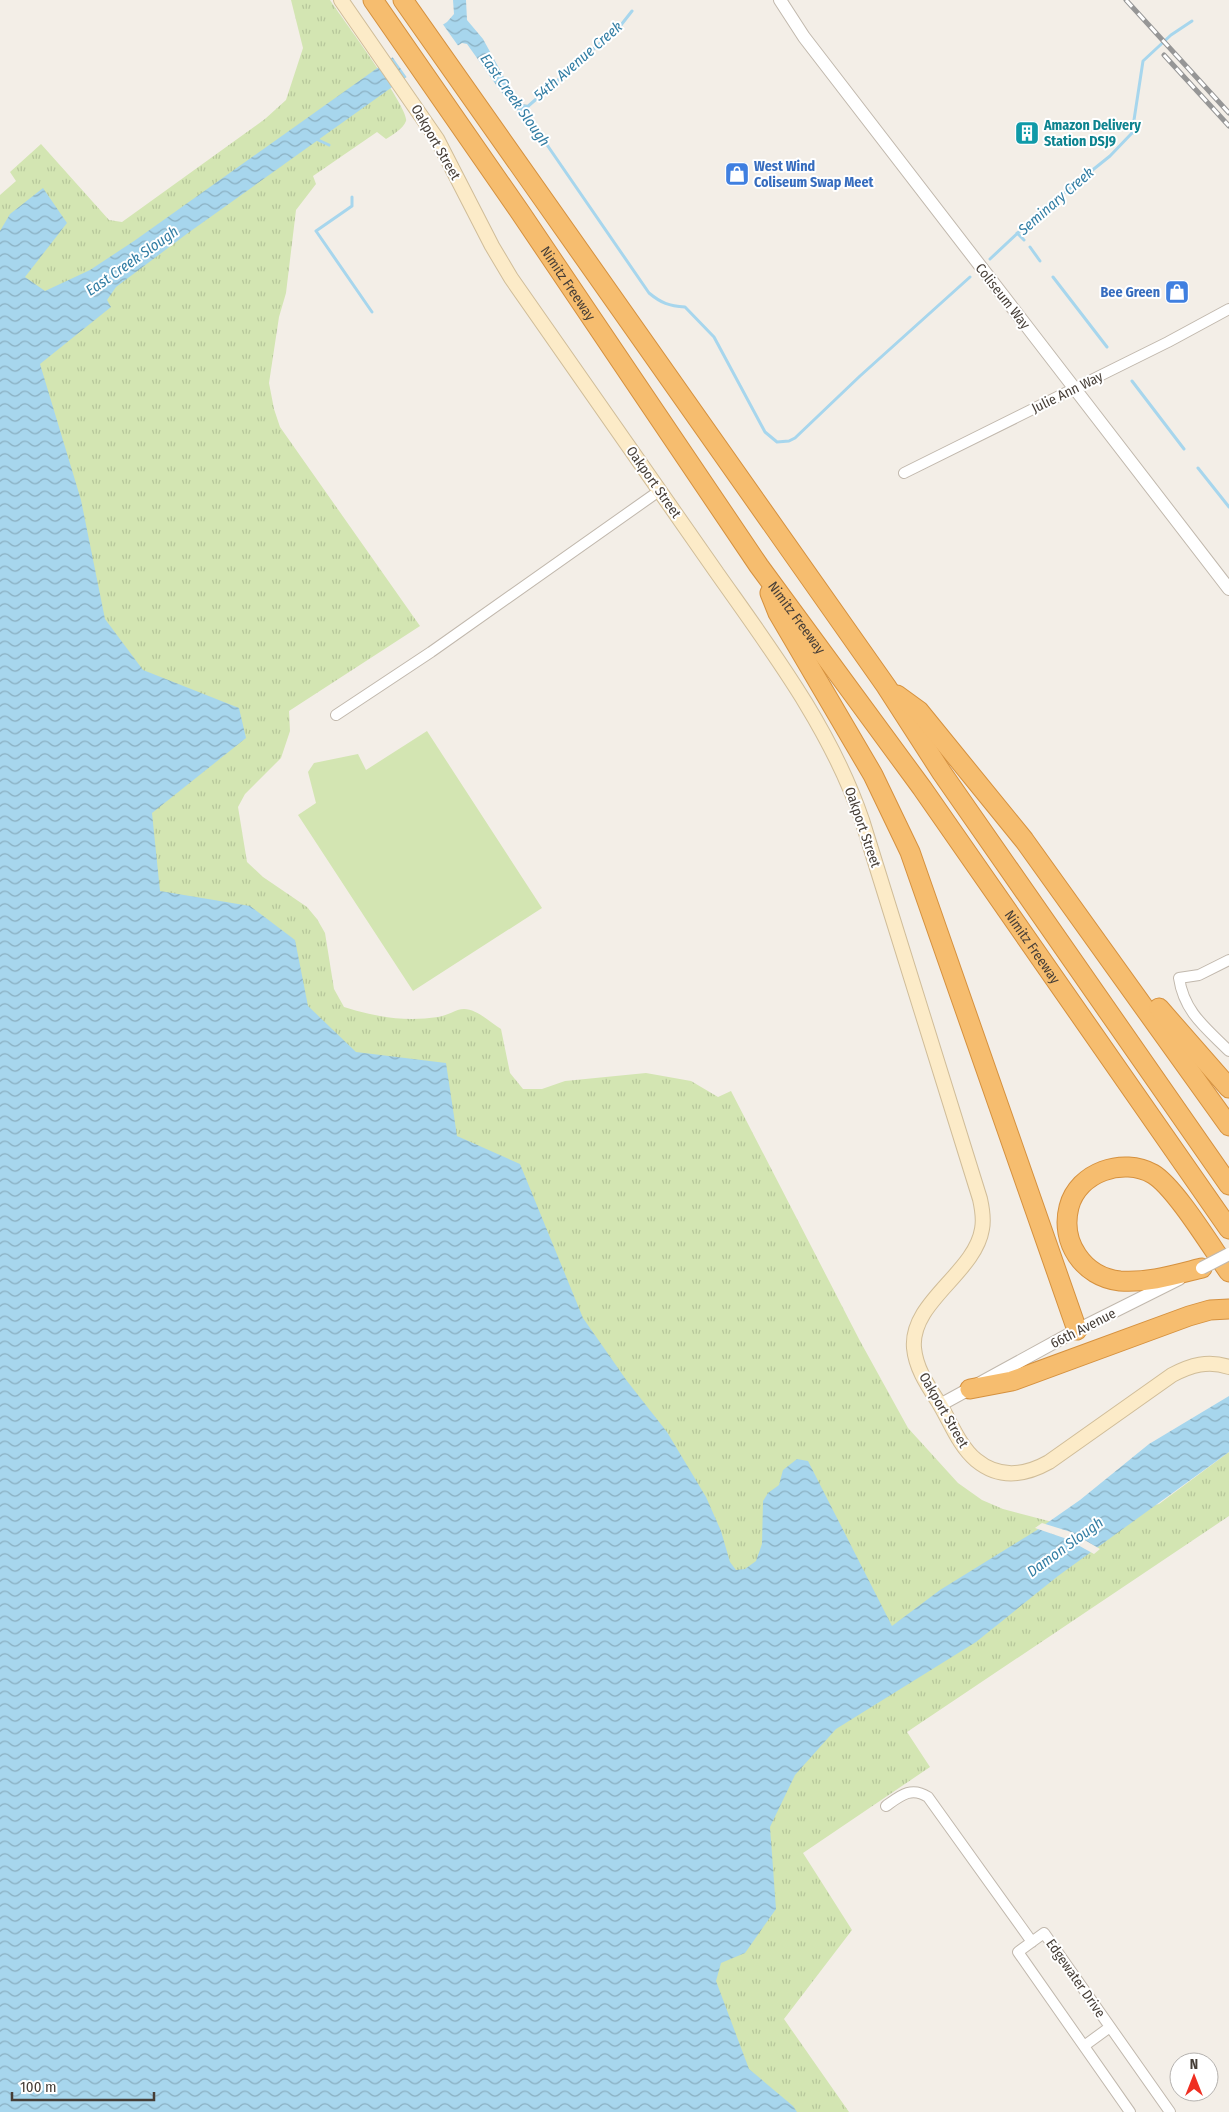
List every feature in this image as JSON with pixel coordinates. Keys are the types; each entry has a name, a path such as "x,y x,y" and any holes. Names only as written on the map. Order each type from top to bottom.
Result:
{"highway":[{"name":"Nimitz Freeway","path":"372,0 426,76 759,566 922,788 1229,1228"},
{"name":"Nimitz Freeway","path":"403,0 886,686 942,773 1229,1185"},
{"path":"759,566 778,613 873,775 910,852 1077,1330"},
{"path":"886,686 919,711 1024,840 1229,1126"},
{"path":"1116,966 1149,998 1229,1088"},
{"path":"1202,1268 1151,1281 1118,1280 1100,1276 1087,1268 1079,1259 1070,1243 1067,1224 1069,1205 1081,1186 1095,1174 1113,1167 1132,1166 1152,1174 1168,1186 1229,1272"},
{"path":"970,1389 1012,1381 1189,1316 1210,1310 1229,1309"}],"main road":[{"name":"Oakport Street","path":"341,0 405,90 436,139 488,239 512,278 793,683 846,775 865,830 980,1198 982,1229 978,1244 970,1257 930,1306 915,1334 914,1347 923,1379 972,1457 985,1468 1001,1473 1016,1475 1033,1471 1049,1462 1172,1375 1188,1366 1204,1363 1229,1367"}],"street":[{"name":"Coliseum Way","path":"780,0 804,37 1229,588"},
{"name":"Julie Ann Way","path":"904,473 1168,342 1229,309"},
{"path":"336,715 431,652 659,490"},
{"path":"1229,960 1199,975 1179,978 1181,995 1187,1007 1229,1051"},
{"name":"66th Avenue","path":"940,1405 1077,1330 1229,1254"},
{"path":"886,1806 904,1793 913,1791 928,1797 1032,1942"},
{"name":"Edgewater Drive","path":"1130,2112 1018,1952 1044,1933 1170,2112"},
{"path":"1084,2046 1110,2027"}],"green space":[{"path":"291,0 330,0 387,82 404,113 406,121 400,129 386,139 377,132 313,176 316,184 296,210 286,293 279,317 269,383 274,409 280,427 420,626 289,711 290,731 281,758 245,794 238,807 247,862 263,877 307,907 317,919 325,933 334,989 344,1007 379,1016 402,1019 438,1017 461,1009 474,1011 501,1029 510,1073 523,1089 542,1089 565,1081 646,1073 691,1081 718,1097 731,1091 860,1341 908,1428 958,1483 982,1500 1003,1509 1064,1525 1159,1504 1229,1452 1229,1516 907,1732 930,1767 803,1853 852,1930 784,2019 849,2112 0,2112 0,195 16,181 10,172 41,144 109,220 122,222 265,119 286,100 303,48"},
{"path":"427,731 542,908 413,991 298,815 316,803 308,772 314,763 358,754 366,770"}],"water":[{"name":"Damon Slough","path":"453,0 466,0 467,20 483,39 512,92 522,104 528,105 535,129 530,126 499,89 467,44 462,43 402,80 188,233 116,287 107,300 111,307 40,364 81,500 105,619 143,670 239,708 246,738 152,813 160,891 250,906 295,940 308,1006 356,1052 446,1063 457,1136 520,1164 583,1318 627,1381 667,1432 706,1497 721,1531 730,1562 736,1570 745,1569 756,1561 762,1544 763,1501 768,1493 779,1485 783,1470 797,1459 808,1461 892,1626 940,1590 1037,1530 1080,1500 1149,1444 1229,1396 1229,1452 1058,1576 976,1642 836,1729 795,1775 770,1827 776,1909 745,1953 721,1963 716,1981 749,2069 793,2106 797,2112 0,2112 0,231 10,214 43,188 67,223 25,277 45,291 90,270 134,241 390,59 447,22 454,14"}],"pier":[{"path":"442,23 459,47 408,79 391,55"},
{"path":"1042,1523 1071,1532 1100,1549 1094,1554 1067,1539 1035,1528"}],"waterway":[{"name":"54th Avenue Creek","path":"526,108 621,25 632,11"},
{"name":"Seminary Creek","path":"990,259 1039,213 1110,156 1132,133 1143,61 1171,35 1192,21"},
{"name":"East Creek Slough","path":"534,126 649,293 666,303 685,307 714,337 765,432 777,442 789,441 795,438 860,376 970,277"},
{"name":"Seminary Creek","path":"1133,133 1140,127"},
{"path":"316,139 329,145"},
{"path":"352,197 352,206 316,231 372,312"},
{"path":"1017,233 1024,240"},
{"path":"1030,247 1040,261"},
{"path":"1053,277 1107,347"},
{"path":"1132,381 1184,449"},
{"path":"1198,468 1229,507"}],"railway":[{"path":"1126,0 1229,113"},
{"path":"1164,55 1229,126"}],"place":[{"name":"Amazon Delivery Station DSJ9","path":"1027,133"},
{"name":"West Wind Coliseum Swap Meet","path":"737,174"},
{"name":"Bee Green","path":"1177,292"}]}
